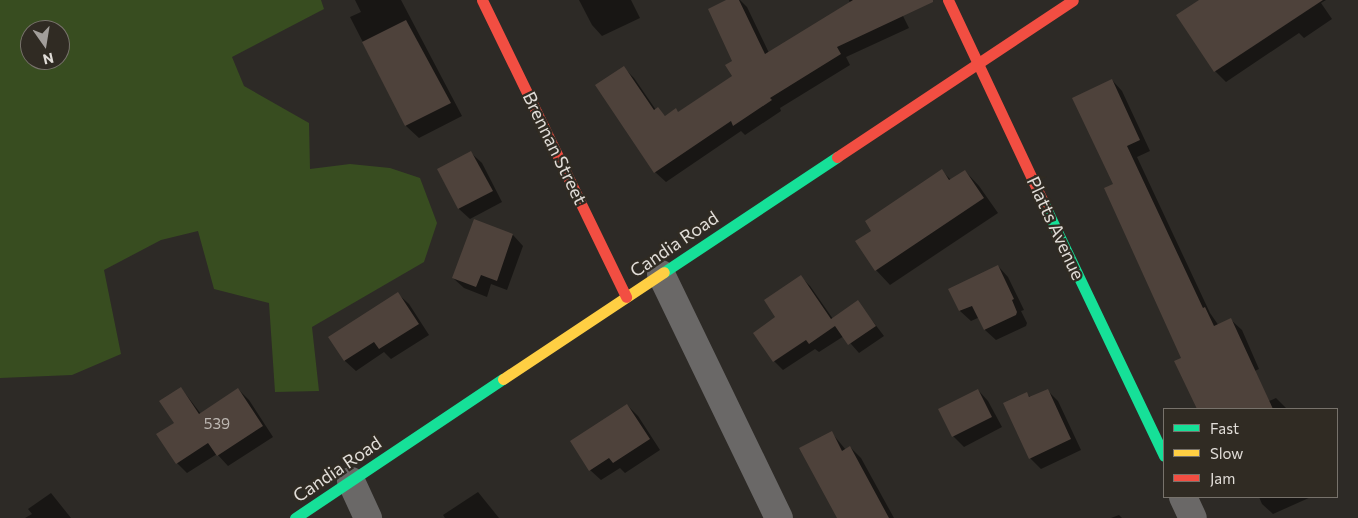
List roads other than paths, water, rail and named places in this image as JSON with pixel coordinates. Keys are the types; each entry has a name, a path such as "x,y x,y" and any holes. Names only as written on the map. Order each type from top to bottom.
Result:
{"main road":[{"name":"Brennan Street","path":"482,0 626,297"},
{"name":"Platts Avenue","path":"948,0 1163,454"},
{"name":"Candia Road","path":"295,518 1073,0"}],"street":[{"path":"661,274 779,518"},
{"path":"351,480 368,518"},
{"path":"1184,498 1194,518"}]}
